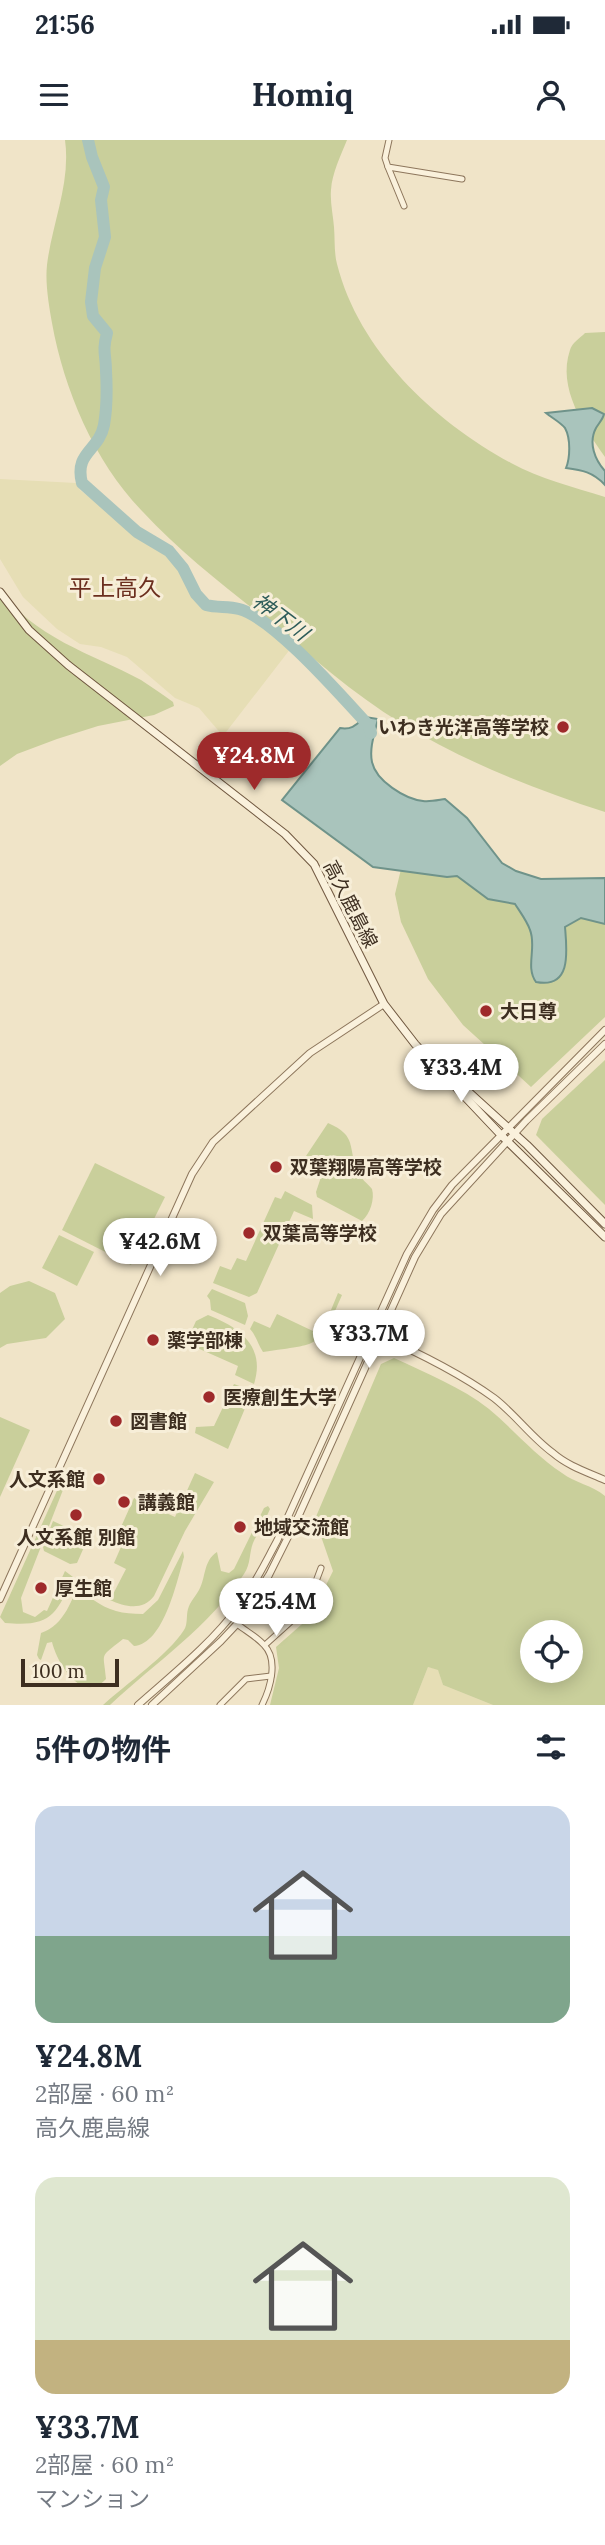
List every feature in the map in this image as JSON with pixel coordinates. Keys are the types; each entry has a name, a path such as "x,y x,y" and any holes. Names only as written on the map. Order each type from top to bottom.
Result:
{"main road":[{"name":"高久鹿島線","path":"0,592 15,614 44,644 303,851 314,864 384,1004 429,1058 504,1138 605,1237"},
{"name":"高久鹿島線","path":"429,1058 511,1130 605,1224"}],"street":[{"path":"389,140 385,158 404,206"},
{"path":"388,167 462,179"},
{"path":"0,1599 192,1174 214,1142 310,1053 384,1004"},
{"path":"152,1705 212,1651 237,1624 269,1575 415,1257 434,1223 511,1130 605,1030"},
{"path":"511,1130 605,1044"},
{"path":"138,1705 213,1637 256,1580 277,1541 419,1232 452,1185 504,1138"},
{"path":"371,1332 412,1350 466,1380 495,1399 555,1455 570,1465 605,1480"},
{"path":"265,1645 306,1608 321,1568"},
{"path":"237,1624 265,1645 270,1656 271,1676 262,1705"},
{"path":"220,1705 246,1679 271,1676"}],"shaded area":[{"path":"0,479 76,483 80,490 149,544 169,553 196,596 220,611 246,613 291,648 223,736 199,708 175,698 127,657 101,647 80,644 57,629 23,597 0,559"},
{"path":"428,1667 438,1669 443,1685 493,1705 413,1705"}],"green space":[{"path":"65,140 347,140 331,190 336,260 348,296 381,354 428,405 482,446 534,474 605,497 605,812 526,784 475,762 383,712 332,674 203,568 157,527 126,493 96,448 73,399 57,348 51,316 47,265 63,187"},
{"path":"605,332 605,457 575,406 567,379 567,364 571,347 585,333"},
{"path":"0,588 13,605 46,632 141,680 173,702 174,706 154,715 98,726 57,739 17,754 0,766"},
{"path":"486,847 509,869 605,910 605,1017 531,1087 463,1025 428,979 401,922 395,894 402,865"},
{"path":"605,1060 605,1205 536,1135 542,1119"},
{"path":"328,1123 348,1138 358,1172 372,1189 371,1206 362,1221 317,1197 316,1192 324,1168 306,1156"},
{"path":"95,1163 165,1197 131,1265 62,1230"},
{"path":"285,1191 312,1205 313,1219 294,1211 257,1293 249,1297 213,1283 220,1266 231,1270 237,1258 246,1261 275,1197 281,1199"},
{"path":"59,1235 94,1252 77,1286 42,1268"},
{"path":"29,1281 55,1293 65,1319 46,1338 7,1344 0,1348 0,1293 10,1286"},
{"path":"212,1289 245,1303 248,1316 245,1325 211,1310 207,1296"},
{"path":"338,1293 342,1295 334,1313 316,1341 308,1345 263,1352 250,1329 254,1321 270,1328 277,1314 315,1332 324,1327"},
{"path":"208,1315 230,1325 253,1349 257,1371 254,1384 235,1375 238,1366 186,1343 196,1321"},
{"path":"394,1358 467,1394 489,1409 552,1466 605,1496 605,1705 493,1705 443,1685 438,1670 428,1667 413,1705 270,1705 279,1668 276,1647 310,1617 333,1571 315,1519 381,1364"},
{"path":"234,1384 250,1390 251,1394 228,1449 195,1433 196,1427 214,1426"},
{"path":"0,1417 30,1430 0,1497"},
{"path":"65,1473 68,1473 68,1477 21,1598 23,1612 35,1617 44,1610 47,1611 65,1571 73,1577 62,1601 50,1616 32,1623 5,1623 0,1617"},
{"path":"195,1473 214,1482 185,1531 154,1596 139,1606 110,1600 126,1569 114,1563 128,1531 121,1527 134,1498 175,1517"},
{"path":"268,1506 270,1509 253,1543 246,1570 230,1593 181,1643 110,1705 103,1705 177,1640 185,1628 189,1606 201,1585 209,1560 217,1552 221,1571 229,1573 234,1569 264,1508"},
{"path":"53,1521 81,1534 85,1526 92,1529 77,1563 70,1564 44,1551 43,1547"},
{"path":"183,1551 184,1557 177,1581 161,1623 144,1643 134,1646 123,1639 106,1653 106,1679 97,1686 88,1687 72,1678 59,1660 52,1642 47,1643 41,1660 39,1659 37,1655 41,1633 62,1618 81,1578 87,1580 94,1594 92,1599 98,1603 116,1611 143,1614 158,1600"}],"water":[{"path":"592,408 604,414 596,428 593,445 598,462 605,471 605,485 587,472 566,468 569,448 567,432 546,413"},
{"path":"365,717 378,719 371,757 379,776 392,788 416,800 445,799 467,818 502,863 541,879 605,878 605,924 581,918 565,927 565,966 556,980 548,983 536,982 531,970 532,936 515,904 488,899 457,876 373,867 282,800 340,728 351,728"}],"waterway":[{"name":"神下川","path":"88,140 104,187 101,200 105,237 95,268 91,302 93,316 107,333 104,349 106,398 101,434 81,465 82,483 137,532 169,551 206,605 235,608 254,615 288,642 369,726 371,733"}],"place":[{"name":"いわき光洋高等学校","path":"563,727"},
{"name":"大日尊","path":"486,1011"},
{"name":"双葉翔陽高等学校","path":"276,1167"},
{"name":"双葉高等学校","path":"249,1233"},
{"name":"薬学部棟","path":"153,1340"},
{"name":"医療創生大学","path":"209,1397"},
{"name":"図書館","path":"116,1421"},
{"name":"人文系館","path":"99,1479"},
{"name":"講義館","path":"124,1502"},
{"name":"人文系館 別館","path":"76,1515"},
{"name":"地域交流館","path":"240,1527"},
{"name":"厚生館","path":"41,1588"}],"district":[{"name":"平上高久","path":"115,587"}]}
